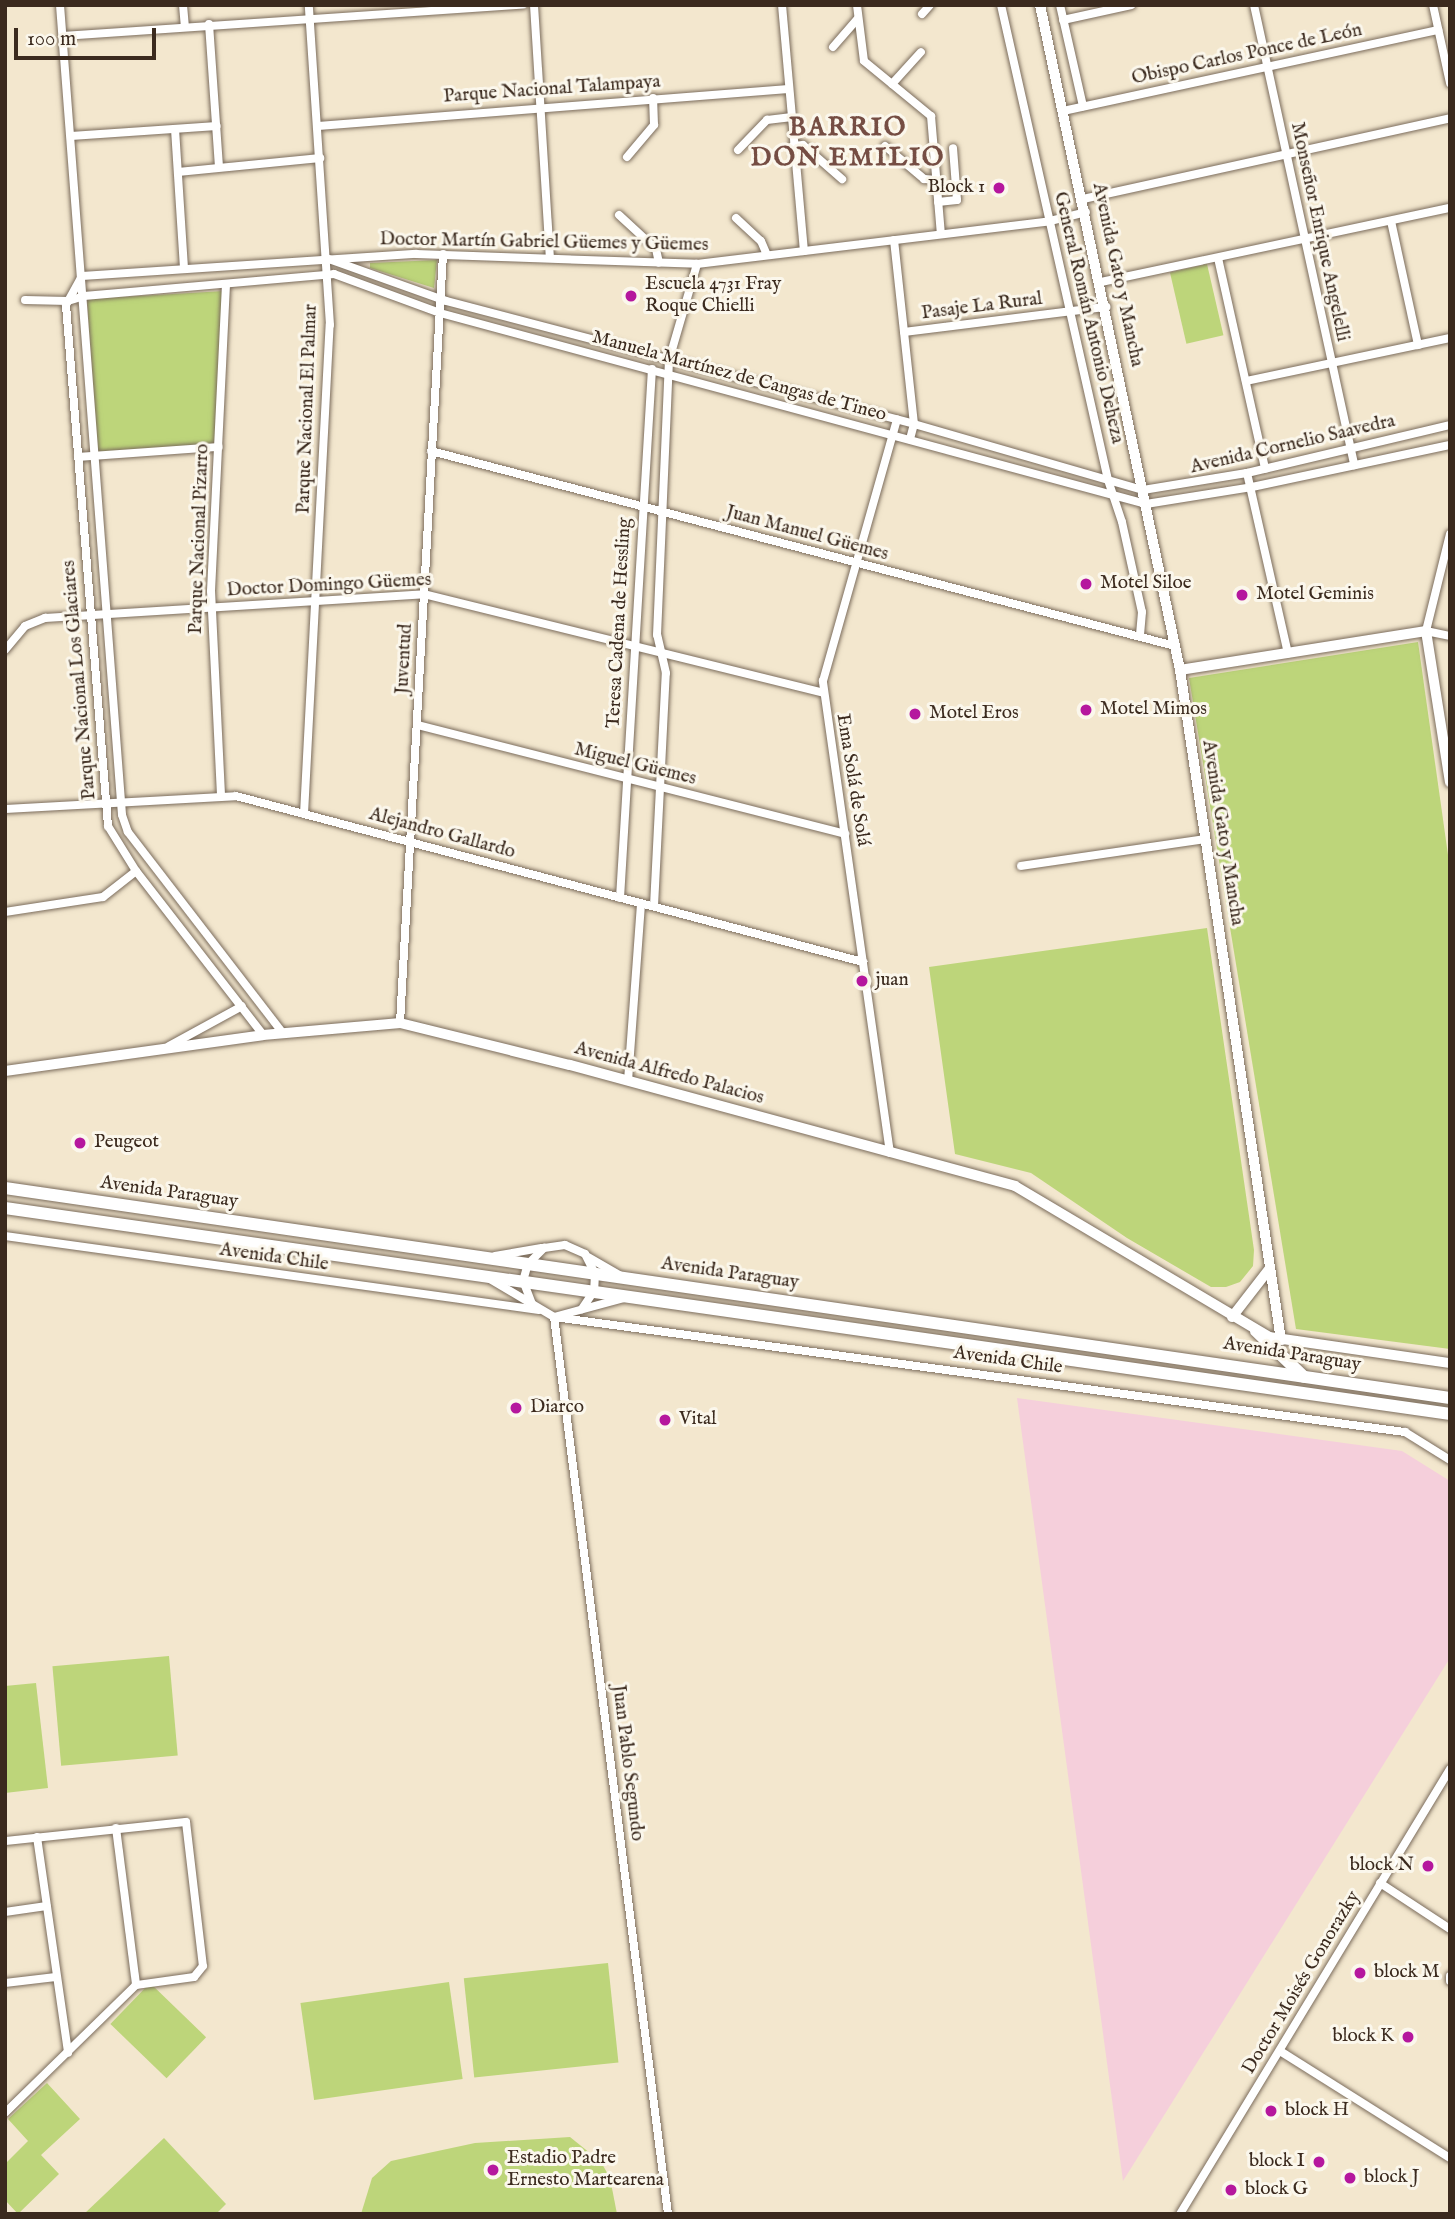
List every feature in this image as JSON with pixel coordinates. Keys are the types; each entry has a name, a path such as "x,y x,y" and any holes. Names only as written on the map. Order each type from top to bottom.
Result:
{"main road":[{"name":"Avenida Paraguay","path":"5,1188 1445,1396"},
{"name":"Avenida Paraguay","path":"5,1208 1448,1415"},
{"path":"1256,1332 1286,1357 1304,1377"},
{"path":"1281,1340 1286,1357"}],"street":[{"name":"Parque Nacional Los Glaciares","path":"60,5 121,801 128,832 282,1032"},
{"path":"183,5 185,26"},
{"name":"Parque Nacional El Palmar","path":"304,814 330,325 309,5"},
{"path":"63,36 413,8 523,5"},
{"path":"534,5 550,256"},
{"path":"782,5 804,251"},
{"path":"857,5 864,61 931,116 941,234"},
{"path":"922,14 930,5"},
{"name":"General Román Antonio Deheza","path":"1001,5 1107,477 1142,611 1140,636"},
{"name":"Avenida Gato y Mancha","path":"1040,5 1101,282 1180,670 1281,1340"},
{"path":"1060,5 1083,106"},
{"path":"1063,20 1131,5"},
{"name":"Monseñor Enrique Angelelli","path":"1254,5 1354,465"},
{"path":"1433,5 1450,83"},
{"path":"833,47 858,18"},
{"path":"209,24 219,167"},
{"name":"Obispo Carlos Ponce de León","path":"1063,111 1438,30"},
{"path":"892,84 921,52"},
{"name":"Parque Nacional Talampaya","path":"319,126 788,89"},
{"path":"627,157 654,125 653,98"},
{"path":"738,150 767,120 790,117"},
{"path":"1083,199 1450,118"},
{"path":"72,136 217,126"},
{"path":"175,129 184,269"},
{"path":"793,146 803,145 842,179"},
{"path":"885,146 924,179 937,180"},
{"path":"938,202 957,200 953,148"},
{"path":"178,172 320,158"},
{"path":"1101,282 1450,208"},
{"name":"Doctor Martín Gabriel Güemes y Güemes","path":"82,276 326,258 443,254 550,256 697,264 1051,221 1086,212"},
{"path":"619,215 656,249 659,263"},
{"path":"736,218 761,241 767,256"},
{"path":"1391,221 1418,345"},
{"path":"894,240 914,424 910,439"},
{"name":"Juventud","path":"400,1023 443,254"},
{"name":"Manuela Martínez de Cangas de Tineo","path":"326,258 441,299 897,419 1107,477 1143,490"},
{"path":"1218,258 1265,469"},
{"name":"Teresa Cadena de Hessling","path":"654,906 666,673 660,651 671,373 669,360 697,264"},
{"path":"25,300 68,301 83,296 327,274"},
{"name":"Manuela Martínez de Cangas de Tineo","path":"327,274 440,313 671,373 1146,504"},
{"path":"68,301 82,276"},
{"name":"Parque Nacional Pizarro","path":"221,795 211,607 226,284"},
{"name":"Parque Nacional Los Glaciares","path":"68,301 106,802 112,837 263,1034"},
{"name":"Pasaje La Rural","path":"904,332 1106,307"},
{"path":"1246,381 1450,338"},
{"path":"652,369 669,360"},
{"name":"Teresa Cadena de Hessling","path":"620,898 652,369"},
{"name":"Ema Solá de Solá","path":"890,1153 823,693 855,563 897,419"},
{"name":"Avenida Cornelio Saavedra","path":"1143,490 1247,473 1450,425"},
{"name":"Avenida Cornelio Saavedra","path":"1146,504 1252,487 1450,445"},
{"path":"79,457 219,447"},
{"name":"Juan Manuel Güemes","path":"431,451 1175,646"},
{"path":"1247,473 1288,653"},
{"path":"1450,534 1426,631 1450,782"},
{"name":"Doctor Domingo Güemes","path":"5,650 32,622 91,614 424,594 823,693"},
{"path":"1180,670 1426,631 1450,636"},
{"name":"Miguel Güemes","path":"418,725 845,834"},
{"name":"Alejandro Gallardo","path":"5,807 221,795 411,841 863,962"},
{"path":"1021,866 1205,839"},
{"path":"5,912 103,897 136,871"},
{"path":"628,1081 641,903"},
{"path":"169,1046 242,1006"},
{"name":"Avenida Alfredo Palacios","path":"5,1071 263,1034 400,1023 628,1081 1031,1193 1256,1332 1281,1340 1450,1363"},
{"name":"Avenida Chile","path":"5,1236 535,1307 555,1317 1405,1432 1450,1460"},
{"path":"486,1257 565,1245 625,1279"},
{"path":"535,1307 523,1281 528,1264 544,1248"},
{"path":"582,1309 594,1291 596,1275 585,1254"},
{"path":"1232,1317 1270,1268"},
{"path":"484,1276 535,1307"},
{"path":"555,1317 630,1297"},
{"name":"Juan Pablo Segundo","path":"555,1317 668,2214"},
{"name":"Doctor Moisés Gonorazky","path":"1180,2214 1450,1769"},
{"path":"5,1841 178,1820 186,1822 202,1972 136,1985 5,2113"},
{"path":"116,1828 136,1985"},
{"path":"37,1837 68,2053"},
{"path":"1380,1883 1450,1929"},
{"path":"5,1912 47,1906"},
{"path":"5,1983 56,1978"},
{"path":"1280,2050 1450,2158"}],"shaded area":[{"path":"1017,1398 1402,1451 1450,1481 1450,1658 1123,2181"}],"green space":[{"path":"437,260 434,288 370,268 370,263"},
{"path":"1207,264 1223,335 1186,344 1170,273"},
{"path":"224,291 215,445 98,454 87,299"},
{"path":"1418,642 1450,869 1450,1349 1296,1329 1189,678"},
{"path":"1207,928 1254,1250 1253,1266 1240,1282 1226,1287 1211,1287 1127,1238 1031,1173 955,1154 929,967"},
{"path":"169,1656 178,1756 61,1766 52,1666"},
{"path":"36,1683 48,1788 5,1793 5,1686"},
{"path":"608,1963 618,2062 474,2078 464,1978"},
{"path":"449,1982 463,2079 314,2100 300,2003"},
{"path":"150,1983 206,2037 167,2078 110,2024"},
{"path":"47,2083 80,2119 41,2155 59,2174 18,2214 5,2200 5,2164 28,2141 8,2119"},
{"name":"Estadio Padre Ernesto Martearena","path":"570,2137 601,2162 610,2178 617,2214 361,2214 372,2178 391,2161 475,2143"},
{"path":"164,2138 226,2204 216,2214 84,2214"}],"place":[{"name":"Block 1","path":"999,188"},
{"name":"Escuela 4731 Fray Roque Chielli","path":"631,296"},
{"name":"Motel Siloe","path":"1086,584"},
{"name":"Motel Geminis","path":"1242,595"},
{"name":"Motel Mimos","path":"1086,710"},
{"name":"Motel Eros","path":"915,714"},
{"name":"juan","path":"862,981"},
{"name":"Peugeot","path":"80,1143"},
{"name":"Diarco","path":"516,1408"},
{"name":"Vital","path":"665,1420"},
{"name":"block N","path":"1428,1866"},
{"name":"block M","path":"1360,1973"},
{"name":"block K","path":"1408,2037"},
{"name":"block H","path":"1271,2111"},
{"name":"block I","path":"1319,2162"},
{"name":"Estadio Padre Ernesto Martearena","path":"493,2170"},
{"name":"block J","path":"1350,2178"},
{"name":"block G","path":"1231,2190"}],"district":[{"name":"BARRIO DON EMILIO","path":"848,143"}]}
